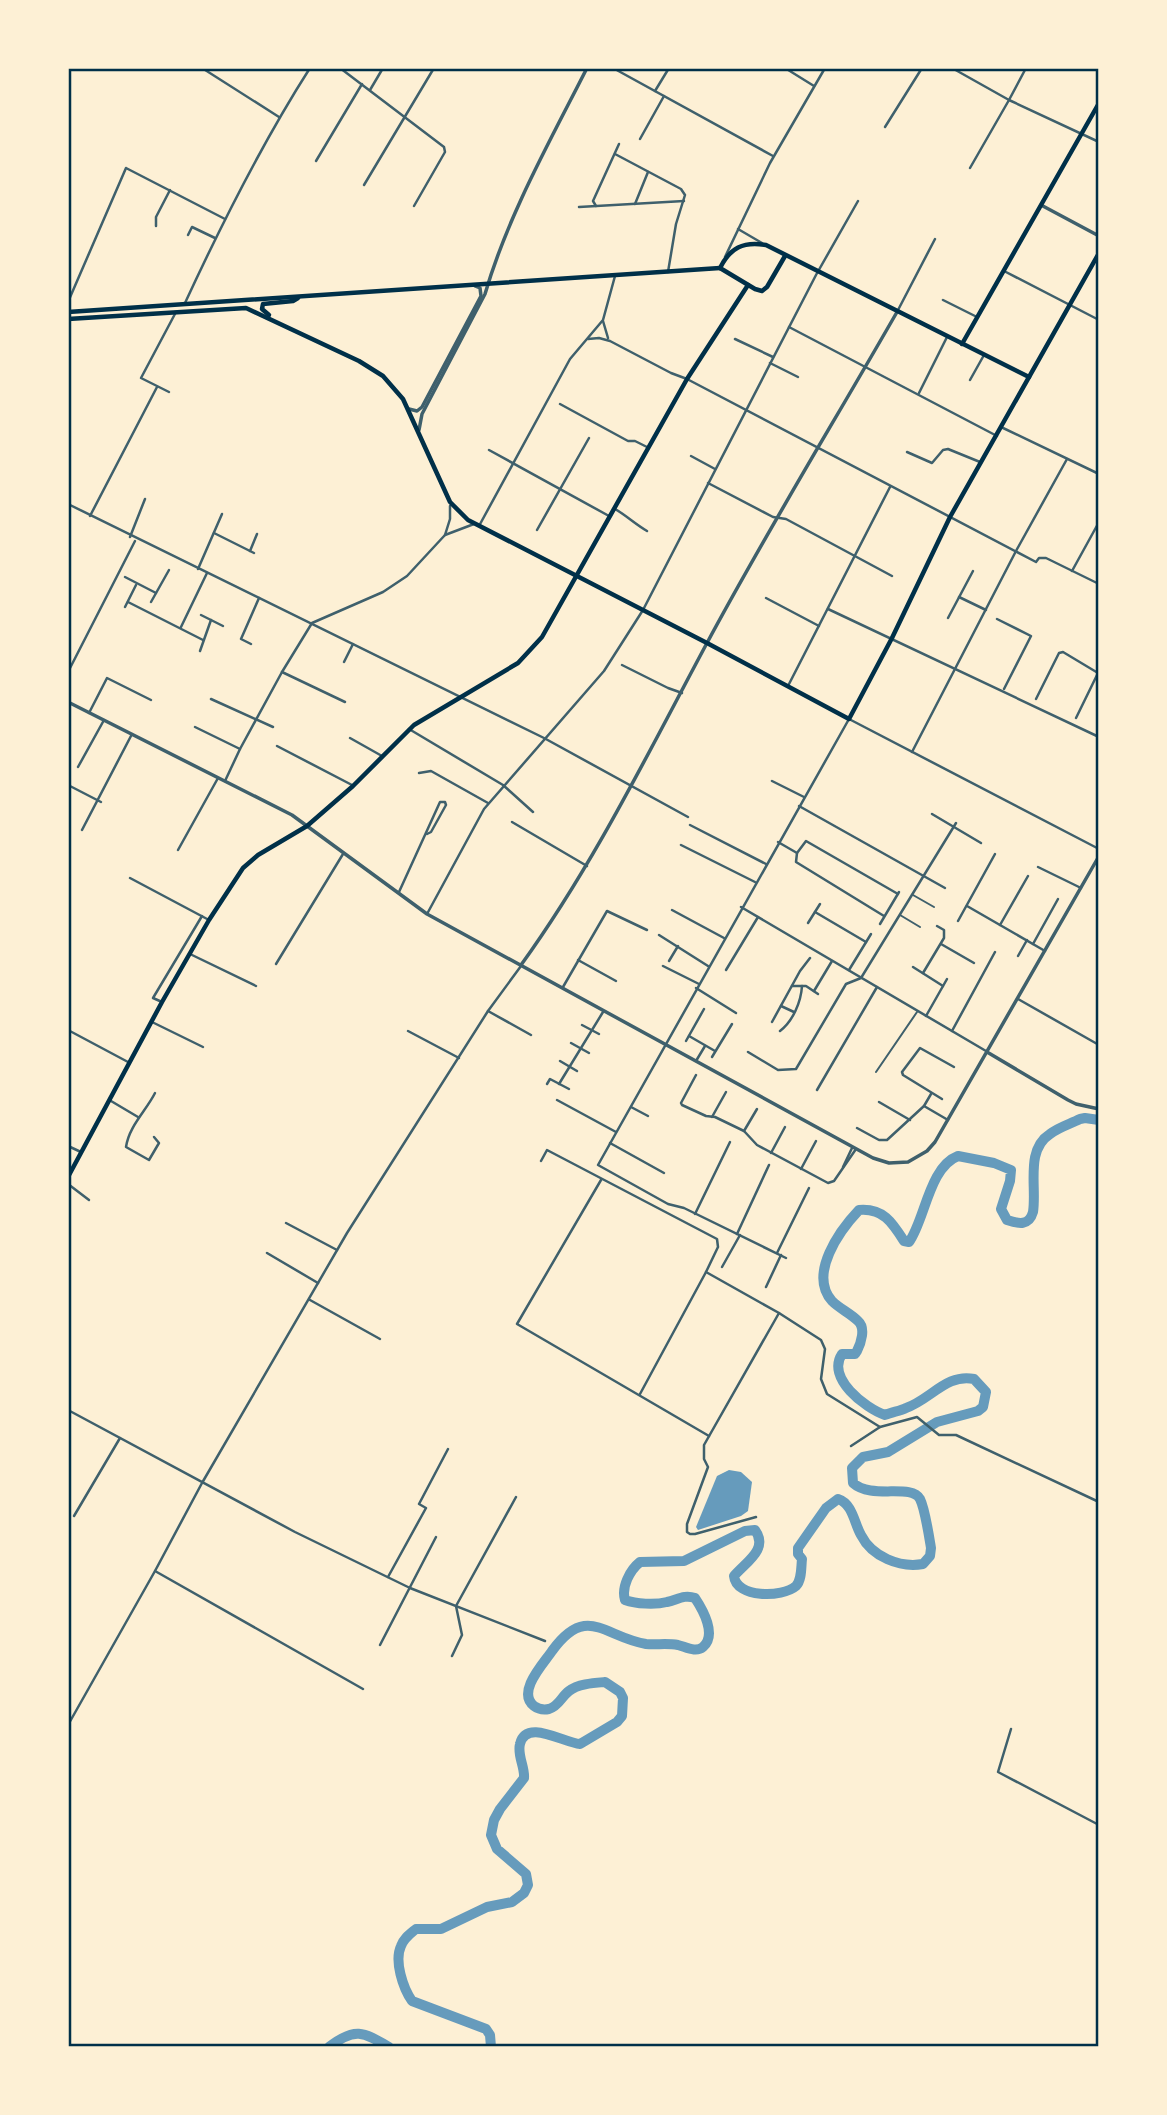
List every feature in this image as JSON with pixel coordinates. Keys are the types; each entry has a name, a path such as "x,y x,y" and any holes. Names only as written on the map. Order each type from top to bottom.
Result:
{"main road":[{"path":"962,344 1099,103"},
{"path":"720,268 734,249 756,243 766,245 1029,377"},
{"path":"68,319 243,307 374,370 390,383 409,409 453,508 476,526 707,643 849,719 892,638 950,517 1099,253"},
{"path":"68,312 337,293 487,286 720,268 762,290 767,287 785,256"},
{"path":"68,1177 162,1002 209,920 243,869 251,860 307,826 353,786 409,729 458,697 511,669 525,659 542,637 687,379 748,285"},
{"path":"269,318 262,309 263,304 293,301 298,297"}],"street":[{"path":"202,68 279,117"},
{"path":"185,304 215,238 279,117 310,68"},
{"path":"341,68 446,150 414,206"},
{"path":"370,90 383,68"},
{"path":"363,185 433,68"},
{"path":"418,430 422,414 487,286 512,220 587,68"},
{"path":"613,68 774,156"},
{"path":"655,91 669,68"},
{"path":"785,68 814,86"},
{"path":"725,259 774,156 825,68"},
{"path":"885,127 922,68"},
{"path":"952,68 1009,100 1099,142"},
{"path":"971,168 1026,68"},
{"path":"316,161 362,84"},
{"path":"640,139 664,96"},
{"path":"596,206 593,201 619,144"},
{"path":"615,154 684,192 668,272"},
{"path":"68,302 126,167 225,219"},
{"path":"635,204 648,172"},
{"path":"156,226 156,217 170,190"},
{"path":"579,207 684,201"},
{"path":"427,914 488,803 604,671 643,610 817,272 858,201"},
{"path":"1041,205 1099,236"},
{"path":"188,235 192,227 215,238"},
{"path":"738,229 766,245"},
{"path":"68,1726 202,1483 337,1250 488,1011 560,909 586,866 632,786 707,643 866,367 935,239"},
{"path":"1004,271 1099,320"},
{"path":"610,341 604,331 603,320 615,276"},
{"path":"409,409 417,411 422,407 482,293 480,288 475,286"},
{"path":"943,300 977,317"},
{"path":"169,392 141,378 176,312"},
{"path":"445,535 476,526 570,359 603,320"},
{"path":"789,327 997,436"},
{"path":"918,395 947,337"},
{"path":"588,339 610,341 1036,562 1039,558 1046,558 1099,584"},
{"path":"735,339 773,357"},
{"path":"970,380 984,355"},
{"path":"770,363 798,377"},
{"path":"90,516 157,387"},
{"path":"560,404 628,441 635,441 649,448"},
{"path":"1002,427 1099,474"},
{"path":"537,530 589,438"},
{"path":"907,452 932,463 943,450 948,449 981,463"},
{"path":"489,450 610,517"},
{"path":"691,456 715,469"},
{"path":"912,752 1067,459"},
{"path":"708,483 773,517 786,519 892,576"},
{"path":"788,686 891,486"},
{"path":"130,537 145,499"},
{"path":"68,504 130,537 312,623 544,738 688,817"},
{"path":"225,781 255,720 312,623 383,592 397,583 445,535 453,508"},
{"path":"615,509 634,519 637,525 647,531"},
{"path":"198,569 222,514"},
{"path":"1072,571 1099,522"},
{"path":"214,533 252,552 257,534"},
{"path":"68,672 136,539"},
{"path":"151,603 169,570"},
{"path":"948,618 973,570"},
{"path":"181,628 207,573"},
{"path":"125,578 156,593"},
{"path":"125,607 137,584"},
{"path":"959,597 986,610"},
{"path":"251,644 241,639 259,598"},
{"path":"766,598 819,626"},
{"path":"128,602 203,640"},
{"path":"828,609 1099,737"},
{"path":"201,615 223,626"},
{"path":"997,619 1031,636 1003,690"},
{"path":"200,651 211,620"},
{"path":"344,662 353,644"},
{"path":"1036,699 1060,652 1096,670 1098,675 1076,718"},
{"path":"622,665 682,692"},
{"path":"282,672 345,702"},
{"path":"89,713 107,678 151,700"},
{"path":"1094,685 1099,689"},
{"path":"211,699 273,727"},
{"path":"68,702 292,815 427,914 881,1161 908,1161 927,1151 948,1120 1099,856"},
{"path":"786,1258 684,1208 668,1204 598,1165 849,719 1099,849"},
{"path":"78,767 104,720"},
{"path":"195,727 240,749"},
{"path":"409,729 503,785 533,813"},
{"path":"82,830 132,734"},
{"path":"349,738 383,756"},
{"path":"277,746 353,786"},
{"path":"419,773 431,771 488,803"},
{"path":"178,850 218,778"},
{"path":"772,780 804,797"},
{"path":"68,785 99,801"},
{"path":"398,894 427,834 426,830 440,802 444,802 446,805 432,832 427,834"},
{"path":"799,806 945,888"},
{"path":"932,814 955,825 981,843"},
{"path":"512,822 586,866"},
{"path":"690,825 766,864"},
{"path":"748,1052 778,1070 796,1069 846,984 861,978 955,825"},
{"path":"880,924 898,893 806,841 797,853 796,862 884,916"},
{"path":"778,842 797,853"},
{"path":"681,845 755,882"},
{"path":"958,921 995,853"},
{"path":"276,964 344,854"},
{"path":"1038,867 1081,888"},
{"path":"1000,925 1028,876"},
{"path":"130,878 209,920"},
{"path":"1033,944 1058,899"},
{"path":"808,923 820,904"},
{"path":"967,906 1045,951"},
{"path":"741,907 1068,1100 1099,1109"},
{"path":"672,910 724,938"},
{"path":"562,989 607,911 647,930"},
{"path":"815,912 866,942"},
{"path":"162,1002 153,998 202,916"},
{"path":"726,970 758,917"},
{"path":"923,973 946,934 937,926"},
{"path":"849,971 871,933"},
{"path":"659,935 708,967"},
{"path":"1018,956 1027,940"},
{"path":"941,944 974,963"},
{"path":"669,961 677,946"},
{"path":"951,1031 995,952"},
{"path":"190,954 256,986"},
{"path":"772,1022 810,958"},
{"path":"578,960 616,981"},
{"path":"791,986 802,986 816,993 832,961"},
{"path":"663,966 736,1013"},
{"path":"913,967 943,986"},
{"path":"926,1016 947,979"},
{"path":"780,1031 786,1026 802,999 802,986"},
{"path":"817,1090 877,988"},
{"path":"1018,999 1099,1045"},
{"path":"780,1005 794,1012"},
{"path":"686,1041 704,1009"},
{"path":"559,1084 604,1010"},
{"path":"488,1011 531,1035"},
{"path":"152,1022 203,1047"},
{"path":"712,1057 732,1024"},
{"path":"582,1025 598,1034"},
{"path":"68,1030 128,1062"},
{"path":"408,1031 459,1058"},
{"path":"689,1036 715,1051"},
{"path":"571,1043 589,1053"},
{"path":"696,1061 705,1045"},
{"path":"942,1099 902,1073 918,1049 922,1048 954,1067"},
{"path":"560,1061 577,1072"},
{"path":"696,1075 681,1103 744,1131 757,1145 831,1184 846,1166 855,1147"},
{"path":"547,1084 550,1079 569,1089"},
{"path":"712,1116 726,1092"},
{"path":"154,1137 159,1143 149,1160 129,1150 126,1143 138,1116 145,1112 155,1093"},
{"path":"857,1128 883,1141 925,1106 932,1093"},
{"path":"108,1099 138,1116"},
{"path":"557,1100 616,1132"},
{"path":"879,1102 910,1120"},
{"path":"925,1106 948,1120"},
{"path":"631,1107 649,1116"},
{"path":"744,1131 757,1109"},
{"path":"771,1153 785,1127"},
{"path":"801,1169 817,1141"},
{"path":"695,1214 730,1142"},
{"path":"610,1143 664,1173"},
{"path":"68,1146 81,1152"},
{"path":"541,1161 547,1150 717,1239 718,1247 706,1272 640,1394"},
{"path":"722,1267 769,1165"},
{"path":"601,1179 517,1324 709,1436"},
{"path":"68,1184 89,1200"},
{"path":"766,1287 809,1188"},
{"path":"286,1223 337,1250"},
{"path":"267,1253 318,1283"},
{"path":"706,1272 779,1312 821,1340 825,1349 821,1379 827,1394 880,1427"},
{"path":"308,1299 380,1339"},
{"path":"756,1517 695,1534 687,1532 687,1524 708,1467 704,1459 704,1446 779,1312"},
{"path":"68,1410 295,1532 410,1588 545,1641"},
{"path":"851,1446 880,1427 917,1417 939,1435 956,1435 1099,1502"},
{"path":"74,1516 120,1438"},
{"path":"388,1577 426,1508 419,1504 448,1449"},
{"path":"453,1656 462,1635 456,1606 516,1497"},
{"path":"380,1645 436,1537"},
{"path":"155,1572 363,1689"},
{"path":"1011,1730 998,1772 1099,1825"}],"lane":[{"path":"912,895 934,907"},
{"path":"900,915 920,926"},
{"path":"876,1072 918,1011"}],"water":[{"path":"729,1470 741,1472 752,1482 748,1511 741,1516 698,1530 696,1527 717,1476"}],"waterway":[{"path":"491,2047 490,2035 486,2029 412,2001 405,1989 398,1959 401,1946 407,1936 416,1929 441,1929 487,1907 512,1902 524,1893 528,1885 526,1874 497,1849 491,1835 500,1809 524,1778 519,1748 524,1736 537,1732 580,1744 617,1722 622,1716 623,1698 620,1692 605,1682 586,1684 573,1689 549,1709 536,1707 529,1700 528,1693 538,1670 564,1637 586,1626 646,1644 674,1644 694,1650 700,1649 707,1642 709,1629 695,1598 684,1597 651,1604 625,1600 625,1584 636,1565 640,1562 684,1561 745,1531 755,1530 759,1537 758,1549 734,1576 743,1589 751,1592 781,1593 798,1583 802,1559 798,1548 826,1508 838,1499 850,1509 866,1543 879,1555 905,1564 923,1564 930,1556 931,1548 920,1499 908,1492 861,1488 853,1483 852,1468 863,1457 888,1452 937,1422 978,1411 983,1407 986,1392 974,1379 955,1380 915,1404 885,1415 858,1399 843,1382 838,1363 842,1354 855,1354 861,1340 862,1328 855,1318 832,1301 825,1290 823,1278 829,1253 843,1229 859,1210 881,1214 891,1222 904,1241 909,1242 940,1171 958,1156 994,1163 1011,1170 1001,1209 1007,1220 1026,1222 1033,1212 1035,1159 1042,1141 1057,1129 1080,1119 1099,1120"},
{"path":"329,2047 353,2034 365,2035 389,2047"}]}
